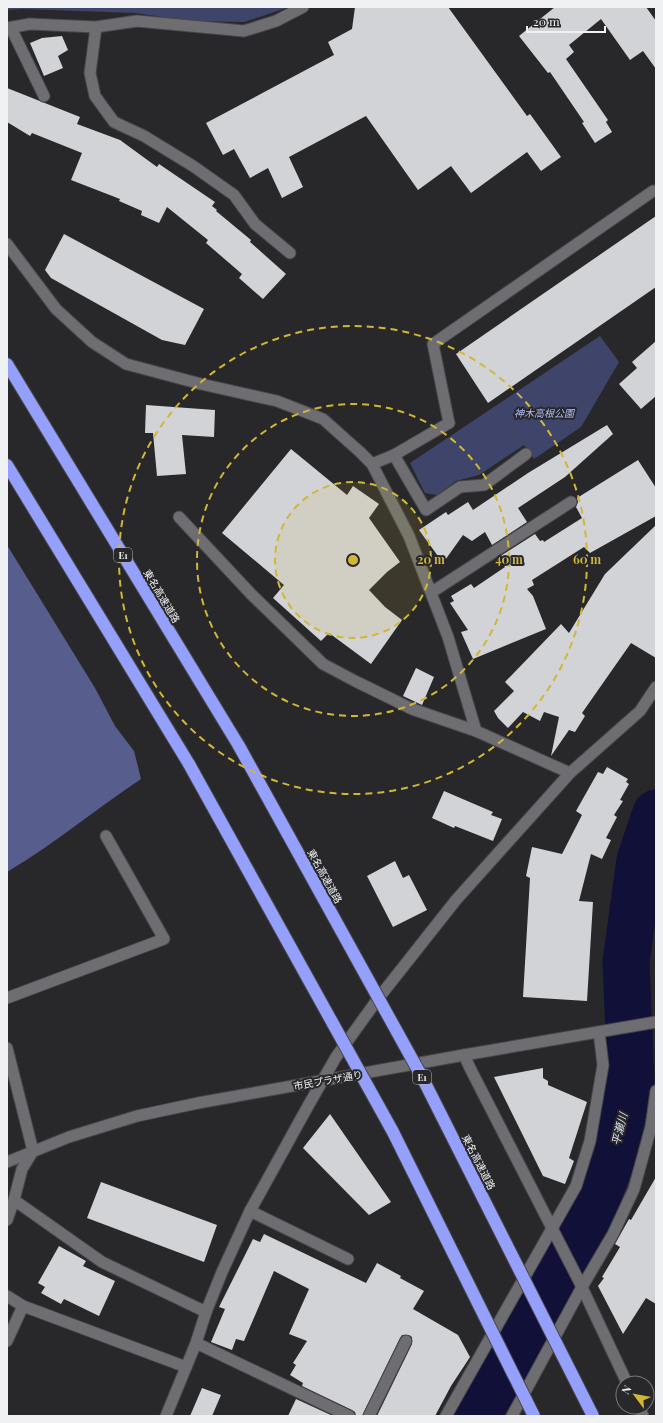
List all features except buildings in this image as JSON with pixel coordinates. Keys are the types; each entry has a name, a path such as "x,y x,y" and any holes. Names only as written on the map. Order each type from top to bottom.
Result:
{"highway":[{"name":"東名高速道路","path":"7,364 239,746 422,1077 593,1416"},
{"path":"7,465 189,764 393,1132 534,1416"}],"street":[{"path":"44,96 9,28 30,24 96,27 137,22 244,30 276,21 303,7"},
{"path":"96,27 90,73 95,96 114,122 144,136 192,166 234,195 255,224 290,253"},
{"path":"372,464 394,455 449,423 434,344 653,191"},
{"path":"7,244 56,309 92,342 126,364 201,384 277,401 323,419 372,464 409,536 432,592 448,637 476,731"},
{"path":"394,455 426,510 460,487 484,485 526,454"},
{"path":"432,592 571,502"},
{"path":"179,517 252,595 323,664 412,709 476,731 570,773"},
{"path":"166,1416 196,1343 206,1312 222,1272 250,1211 321,1081 336,1057 377,1000 456,900 570,773 640,710 656,687"},
{"path":"7,998 164,939 106,836"},
{"name":"市民プラザ通り","path":"7,1162 69,1137 137,1116 464,1055 653,1023"},
{"path":"446,1416 551,1227 576,1186 590,1141 603,1065 602,1031"},
{"path":"7,1048 33,1151 22,1169 7,1220"},
{"path":"464,1055 580,1284 623,1375"},
{"path":"512,1416 580,1284 613,1234 634,1189 651,1127 656,1091"},
{"path":"14,1200 102,1262 206,1312"},
{"path":"250,1211 348,1259"},
{"path":"7,1296 23,1306 186,1366"},
{"path":"7,1341 23,1306"},
{"path":"368,1416 406,1341"},
{"path":"196,1343 350,1416"}],"green space":[{"path":"7,7 289,7 244,22 189,21 136,13 23,9 7,10"},
{"name":"神木高根公園","path":"600,336 619,362 581,427 534,459 524,445 479,475 456,481 437,495 425,493 410,463"}],"shaded area":[{"path":"7,545 95,688 115,726 134,751 141,779 41,850 7,872"}],"waterway":[{"name":"平瀬川","path":"476,1416 522,1342 585,1230 611,1161 631,1080 626,962 640,860 656,813"}]}
